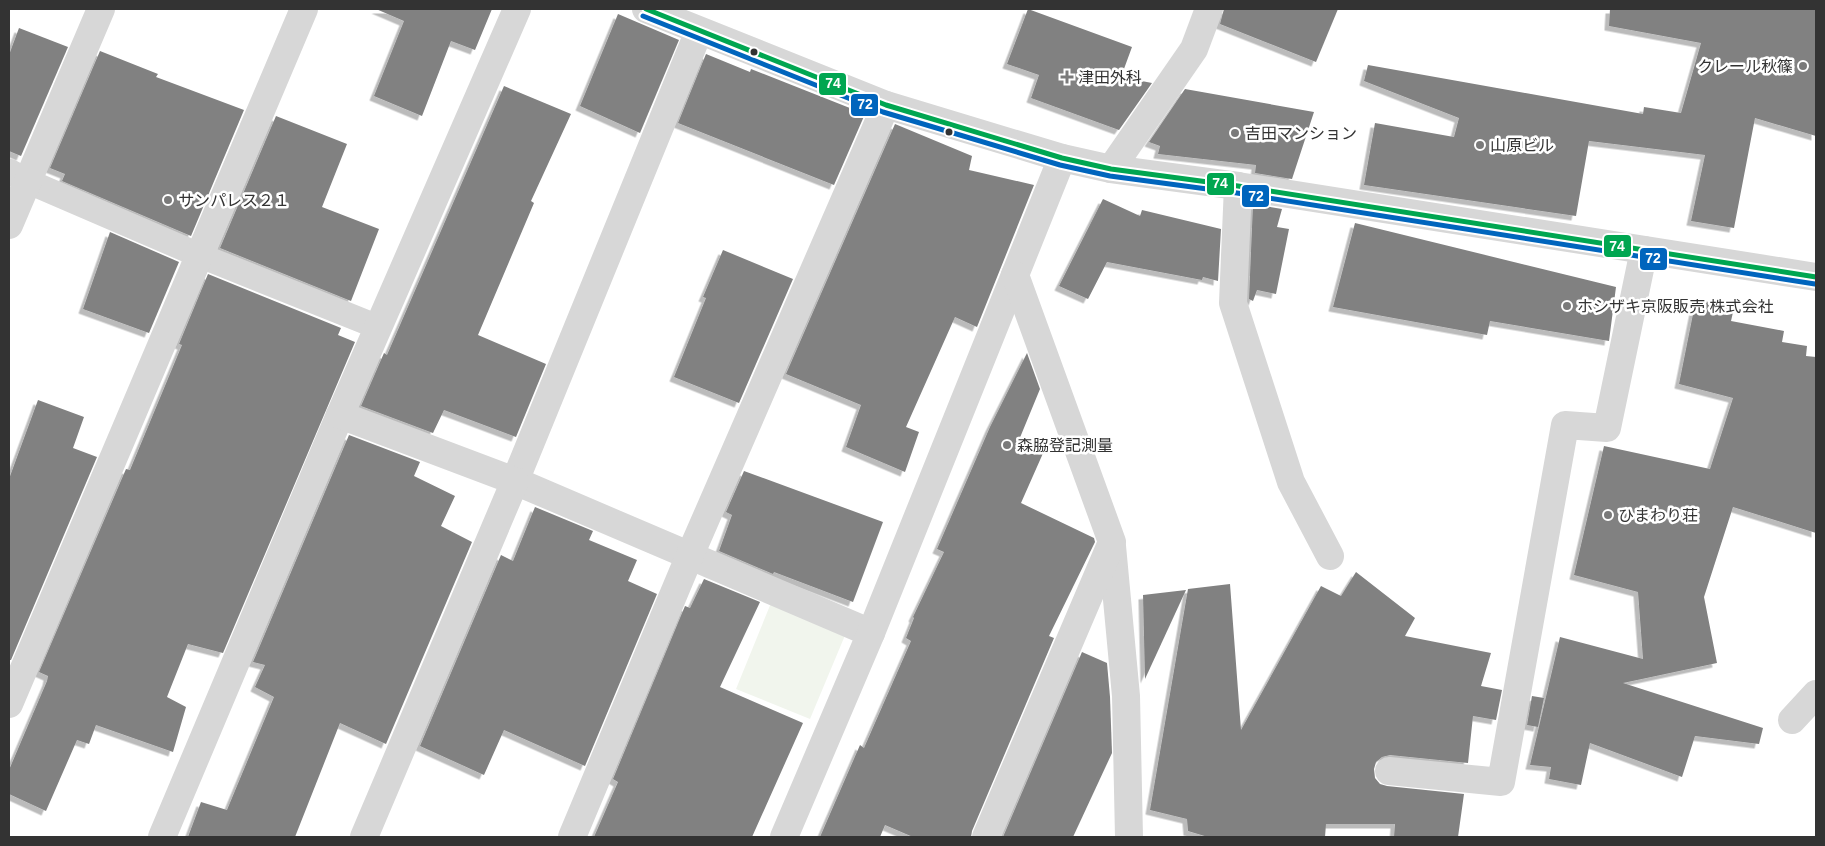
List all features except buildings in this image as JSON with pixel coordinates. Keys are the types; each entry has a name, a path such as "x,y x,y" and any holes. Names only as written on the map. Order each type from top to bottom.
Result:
{"street":[{"path":"9,225 18,176 101,9"},
{"path":"9,704 201,256 304,9"},
{"path":"162,837 340,415 517,9"},
{"path":"646,9 886,105 1062,158 1111,169 1238,186 1816,277"},
{"path":"1111,169 1194,49 1209,9"},
{"path":"364,837 514,481 699,30"},
{"path":"572,837 690,555 886,105"},
{"path":"784,837 872,633 1062,158"},
{"path":"1238,186 1233,303 1291,482 1330,556"},
{"path":"1389,771 1501,782 1565,425 1607,428 1644,250"},
{"path":"1015,275 1112,542 1126,696 1129,837"},
{"path":"340,415 514,481 872,633"},
{"path":"986,837 1112,542"},
{"path":"1792,720 1816,694"}],"lane":[{"path":"18,176 201,256 378,327"}],"shaded area":[{"path":"771,603 846,633 810,719 736,689"}],"transit line":[{"name":"74","path":"646,9 886,105 1062,158 1111,169 1238,186 1816,277"},
{"name":"72","path":"643,16 883,112 1060,165 1110,176 1237,193 1815,284"}],"place":[{"name":"クレール秋篠","path":"1803,66"},
{"name":"津田外科","path":"1067,77"},
{"name":"吉田マンション","path":"1235,133"},
{"name":"山原ビル","path":"1480,145"},
{"name":"サンパレス２１","path":"168,200"},
{"name":"ホシザキ京阪販売 株式会社","path":"1567,306"},
{"name":"森脇登記測量","path":"1007,445"},
{"name":"ひまわり荘","path":"1608,515"}]}
